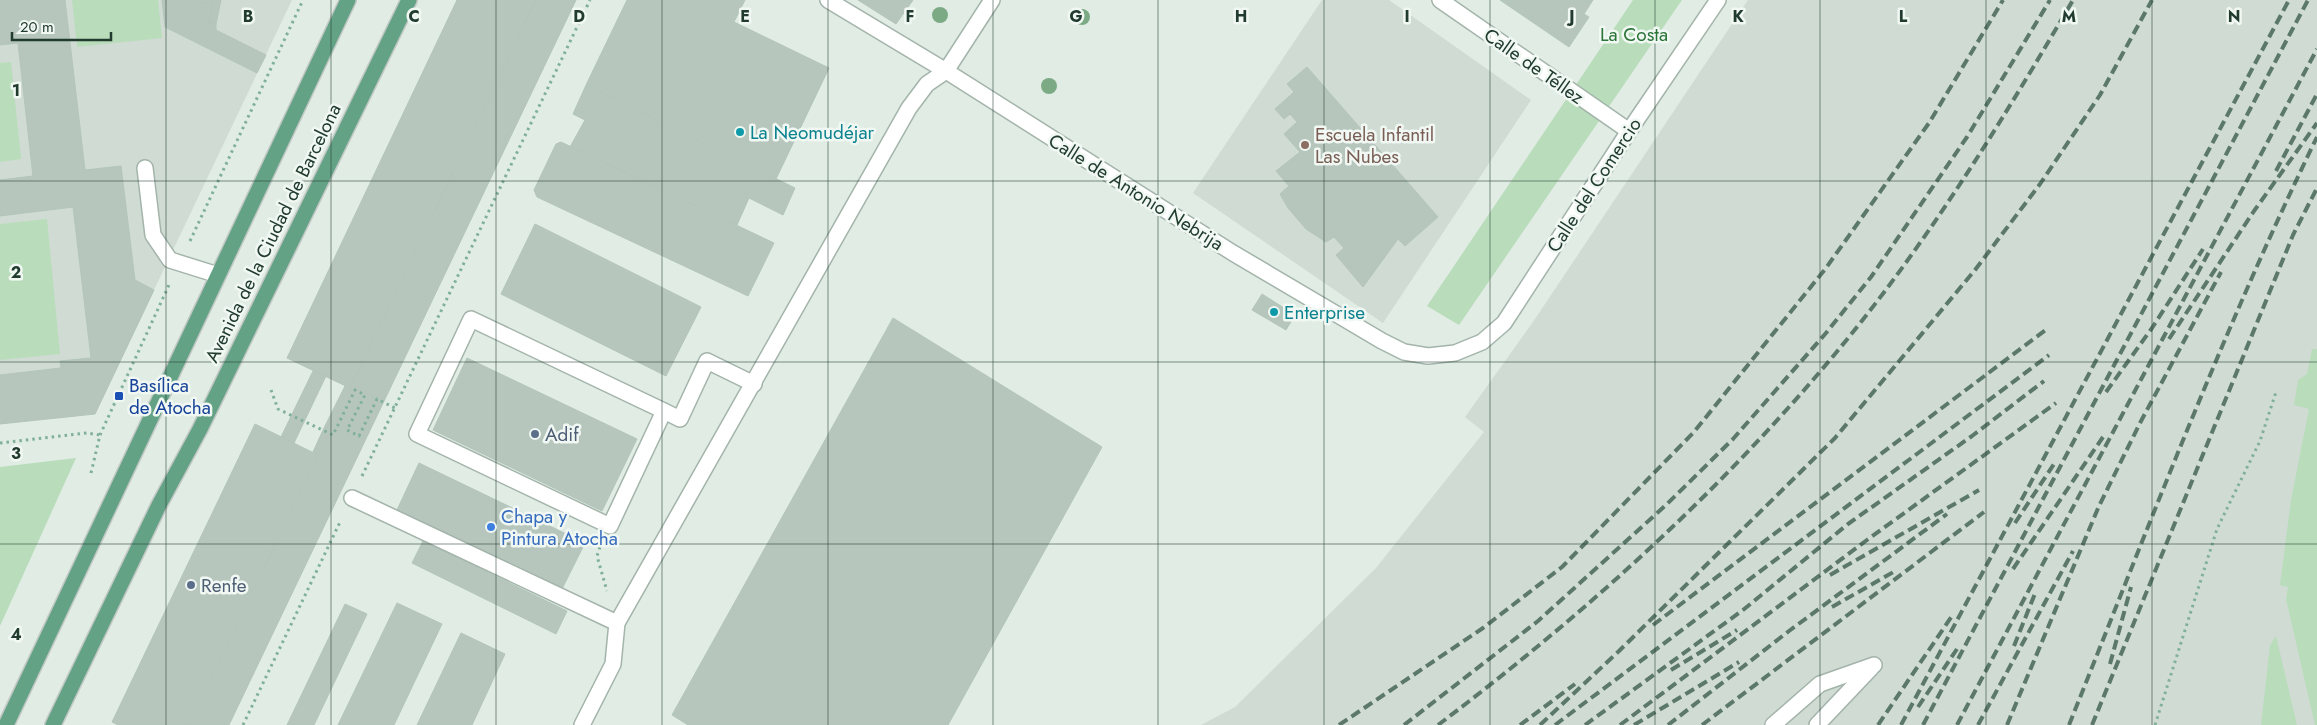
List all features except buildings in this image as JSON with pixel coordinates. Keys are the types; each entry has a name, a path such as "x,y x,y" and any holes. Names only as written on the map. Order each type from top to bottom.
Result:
{"main road":[{"name":"Avenida de la Ciudad de Barcelona","path":"6,725 348,0"},
{"name":"Avenida de la Ciudad de Barcelona","path":"53,725 159,505 200,429 409,0"}],"street":[{"name":"Calle de Antonio Nebrija","path":"828,0 946,70 1232,252 1382,341 1412,354 1428,356 1455,353"},
{"path":"582,725 613,664 617,624 909,108 927,84 946,70 992,0"},
{"name":"Calle de Téllez","path":"1440,0 1629,131"},
{"name":"Calle del Comercio","path":"1455,353 1482,342 1504,323 1629,131 1718,0"},
{"path":"145,168 153,235 170,260 218,275"},
{"path":"664,411 610,526 417,434 472,319 680,418 707,361 754,384"},
{"path":"352,498 617,624"},
{"path":"1773,725 1820,684 1874,666 1817,725"}],"path":[{"path":"91,474 100,435 303,0"},
{"path":"243,725 590,0"},
{"path":"272,390 278,409 333,435 355,390 364,395 347,430 359,436 377,399 395,408"},
{"path":"2155,725 2217,528 2260,441 2276,392"},
{"path":"0,442 87,433 100,435"},
{"path":"610,526 596,556 617,624"}],"shaded area":[{"path":"0,0 292,0 95,414 0,424"},
{"path":"1322,0 1389,0 1531,100 1383,323 1193,193"},
{"path":"1748,0 2317,0 2317,725 1201,725 1235,707 1376,568 1484,432 1465,417 1533,322"}],"green space":[{"path":"72,0 158,0 162,38 77,47"},
{"name":"La Costa","path":"1633,0 1682,0 1459,325 1427,306"},
{"path":"11,62 21,159 0,162 0,63"},
{"path":"47,219 60,354 0,360 0,224"},
{"path":"2312,349 2317,349 2317,725 2315,725 2286,599 2288,587 2280,585 2291,500 2309,409 2294,405 2298,380 2307,374"},
{"path":"76,458 0,626 0,467"},
{"path":"2276,636 2297,725 2261,725 2270,645"}],"railway":[{"path":"1339,725 1483,628 1562,567 1694,432 1826,268 1929,123 2003,0"},
{"path":"1404,725 1538,621 1666,505 1733,439 1826,333 1871,277 1967,137 2050,0"},
{"path":"1438,725 1496,680 1608,586 1662,537 1766,433 1861,322 1919,245 1973,165 2073,0"},
{"path":"1540,725 1619,651 1835,438 1975,270 2040,184 2100,95 2152,0"},
{"path":"1901,725 2289,0"},
{"path":"1923,725 2308,0"},
{"path":"1957,725 2317,49"},
{"path":"2276,171 2317,94"},
{"path":"2169,339 2254,211 2317,123"},
{"path":"2069,725 2218,355 2317,137"},
{"path":"2092,725 2293,235 2317,188"},
{"path":"2106,392 2152,328 2203,249"},
{"path":"2007,725 2099,506 2140,423 2221,272"},
{"path":"1653,625 2047,329"},
{"path":"1555,725 2049,355"},
{"path":"1585,725 1743,610 1848,524 1972,436 2044,381"},
{"path":"1620,725 1867,540 2056,403"},
{"path":"2013,569 2103,437"},
{"path":"2015,523 2056,461"},
{"path":"1830,575 1979,490"},
{"path":"1702,725 1984,512"},
{"path":"1668,725 1789,631 1947,514"},
{"path":"1978,725 2073,551"},
{"path":"1832,607 1897,570"},
{"path":"2110,664 2131,587"},
{"path":"2014,646 2036,591"},
{"path":"1878,725 1952,616"},
{"path":"1671,670 1737,630"},
{"path":"1918,707 1957,649"},
{"path":"1634,725 1739,662"},
{"path":"1520,725 1575,684"}],"place":[{"name":"La Neomudéjar","path":"740,132"},
{"name":"Escuela Infantil Las Nubes","path":"1305,145"},
{"name":"Enterprise","path":"1274,312"},
{"name":"Basílica de Atocha","path":"119,396"},
{"name":"Adif","path":"535,434"},
{"name":"Chapa y Pintura Atocha","path":"491,527"},
{"name":"Renfe","path":"191,585"}]}
